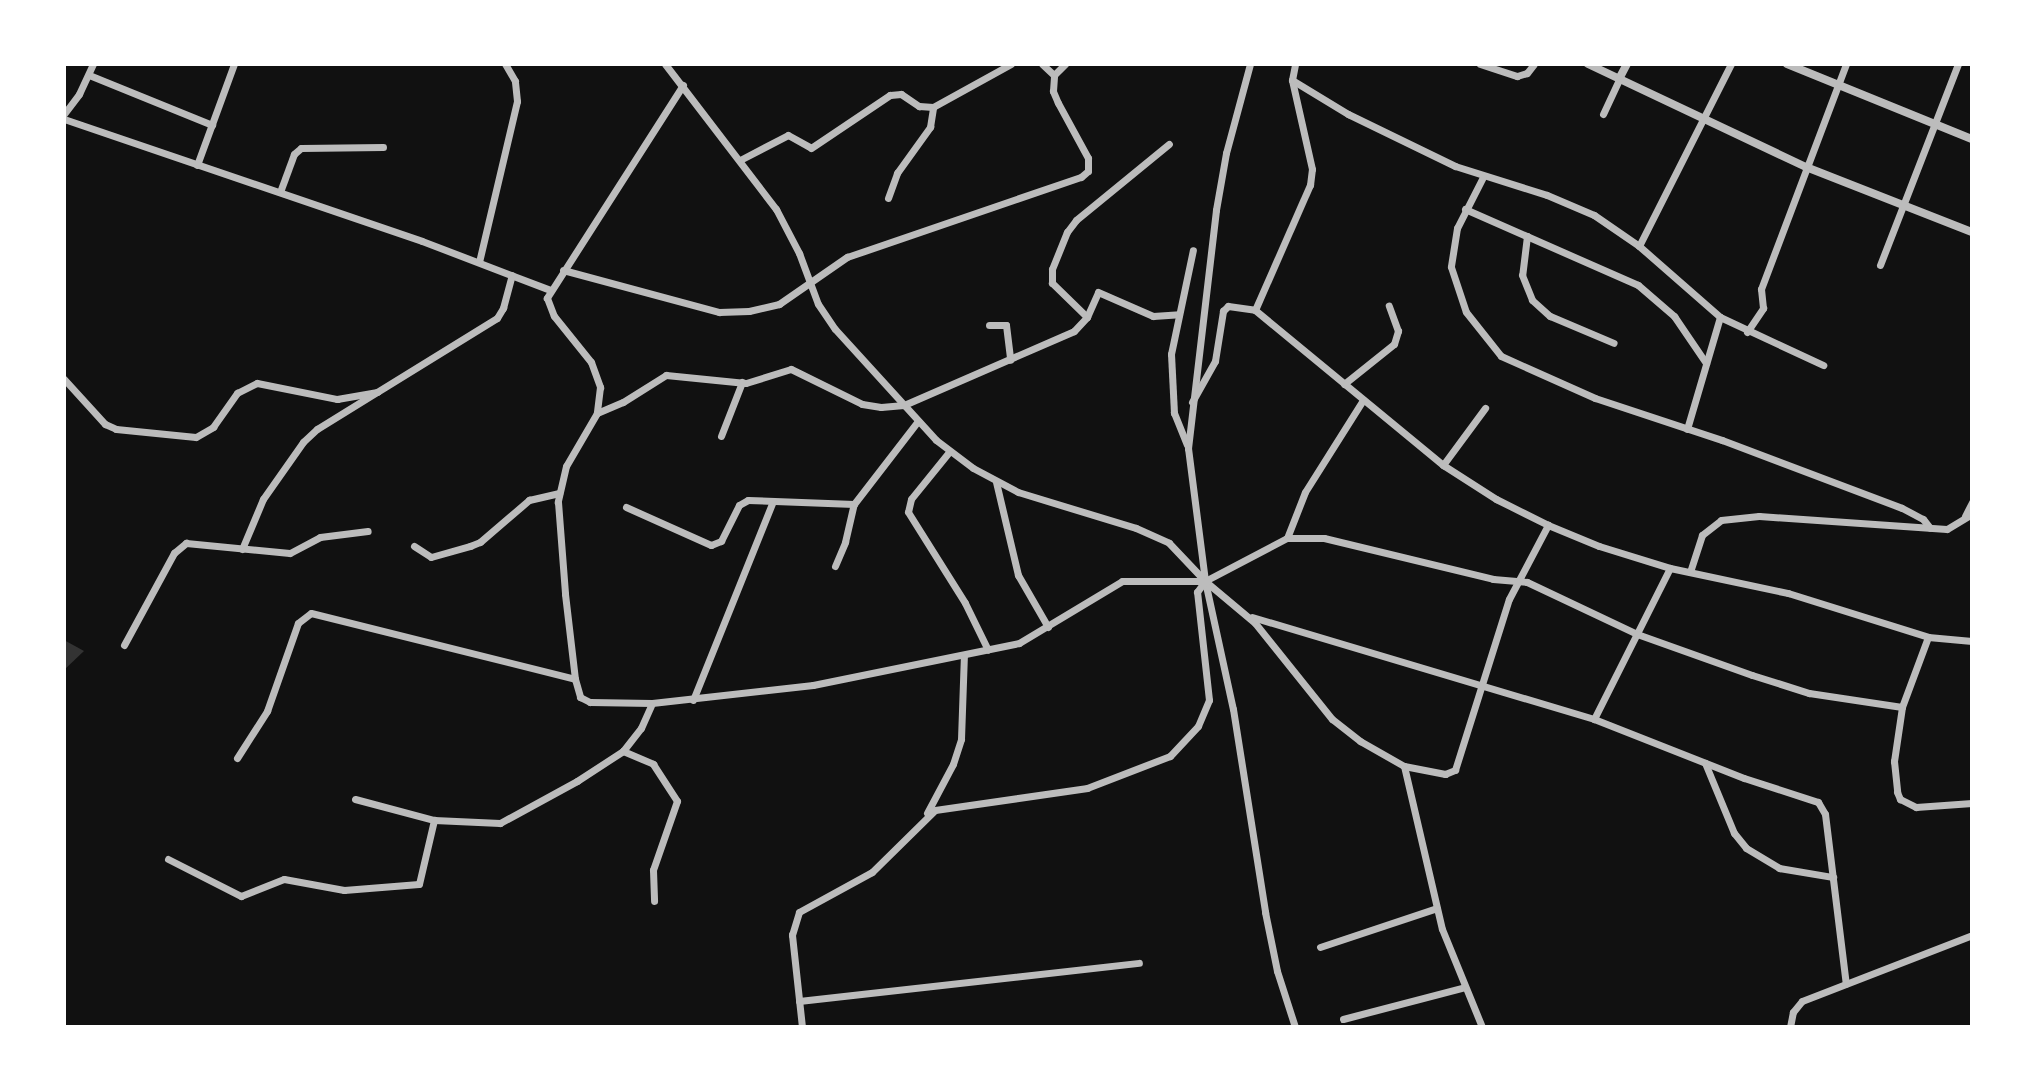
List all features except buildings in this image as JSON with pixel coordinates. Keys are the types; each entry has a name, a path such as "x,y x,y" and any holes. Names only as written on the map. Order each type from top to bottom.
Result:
{"street":[{"path":"93,64 64,116 479,262 550,290"},
{"path":"197,165 234,64"},
{"path":"479,262 517,101 515,81 505,64"},
{"path":"665,64 740,160 789,231 810,282 835,329 949,452 996,482 1036,498 1155,535 1181,552 1205,581 1247,615 1332,719 1360,741 1404,766 1445,774 1455,770 1516,581 1548,525"},
{"path":"740,160 788,135 811,148 890,95 901,94 919,106 933,107 1011,64"},
{"path":"1042,64 1054,75"},
{"path":"563,270 719,312 779,304 847,257 1081,177 1088,171 1088,158 1053,91 1054,75 1065,64"},
{"path":"1250,64 1226,153 1191,405 1188,448 1205,581 1233,709 1277,971 1295,1027"},
{"path":"1255,310 1310,185 1311,161 1292,80 1295,64"},
{"path":"1480,64 1508,75 1527,73 1534,64"},
{"path":"1588,64 1806,167 1902,208 1972,232"},
{"path":"1603,114 1627,64"},
{"path":"1639,246 1731,64"},
{"path":"1787,64 1837,87 1972,139"},
{"path":"1747,332 1763,308 1761,289 1846,64"},
{"path":"1880,265 1958,64"},
{"path":"89,75 212,125"},
{"path":"1292,80 1348,114 1483,177 1568,202 1610,224 1720,317 1823,365"},
{"path":"683,85 547,298 554,316 597,376 600,400 597,413 566,466 559,493 558,521 575,679 577,693 585,701 652,703 784,690 1019,643 1122,581 1205,581 1287,538 1334,539 1493,579 1536,585 1637,634 1809,693 1902,707"},
{"path":"888,198 897,173 930,127 933,107"},
{"path":"1087,317 1055,288 1051,276 1067,232 1076,220 1169,144"},
{"path":"280,192 294,154 301,148 383,147"},
{"path":"1483,177 1465,209 1454,239 1451,267 1466,312 1491,347 1524,370 1902,508 1923,519 1930,528"},
{"path":"1465,209 1651,294 1674,316 1706,363"},
{"path":"1527,236 1522,275 1532,300 1550,316 1614,343"},
{"path":"1188,448 1174,413 1171,354 1193,250"},
{"path":"242,549 263,499 303,442 317,429 497,318 512,275"},
{"path":"597,413 623,402 666,375 742,382 791,369 862,404 881,407 904,405 1074,331 1087,317 1094,297 1101,292 1153,316 1179,314"},
{"path":"1191,405 1215,361 1223,311 1228,306 1255,310 1443,465 1496,499 1548,525 1599,546 1670,568 1788,593 1928,637 1972,641"},
{"path":"1344,384 1394,344 1398,331 1389,306"},
{"path":"1687,429 1720,317"},
{"path":"989,325 1006,325 1010,360"},
{"path":"64,379 105,424 116,429 185,437 204,434 237,393 257,383 337,399 377,392"},
{"path":"721,436 742,382"},
{"path":"1287,538 1305,492 1363,400"},
{"path":"1443,465 1485,408"},
{"path":"835,566 845,542 854,504 918,421"},
{"path":"949,452 911,499 908,512 965,603 988,650"},
{"path":"996,482 1018,575 1048,627"},
{"path":"414,546 431,557 480,542 529,500 559,493"},
{"path":"626,507 711,545 721,541 739,505 748,500 854,504"},
{"path":"693,700 773,501"},
{"path":"1690,572 1702,535 1721,520 1734,517 1947,529 1968,516 1972,502"},
{"path":"124,645 180,546 198,543 290,553 320,537 368,531"},
{"path":"1594,719 1670,568"},
{"path":"926,815 944,807 1087,788 1148,767 1180,749 1198,726 1209,700 1195,598 1205,581"},
{"path":"237,758 267,711 298,623 311,613 575,679"},
{"path":"1247,615 1594,719 1705,763 1818,802 1825,814 1846,984"},
{"path":"1928,637 1902,707 1894,761 1895,783 1900,799 1908,806 1972,803"},
{"path":"802,1027 792,935 794,918 805,908 872,872 926,815 953,764 961,739 964,655"},
{"path":"355,799 434,820 500,823 577,781 623,751 641,728 652,703"},
{"path":"623,751 653,764 677,801 653,870 654,901"},
{"path":"1705,763 1734,833 1746,848 1779,868 1833,877"},
{"path":"1404,766 1437,908 1482,1027"},
{"path":"168,859 241,896 278,879 344,890 419,884 434,820"},
{"path":"1320,947 1437,908"},
{"path":"1790,1027 1793,1012 1802,1001 1972,935"},
{"path":"799,1001 1139,963"},
{"path":"1343,1019 1465,987"}],"shaded area":[{"path":"64,640 84,651 64,670"}]}
